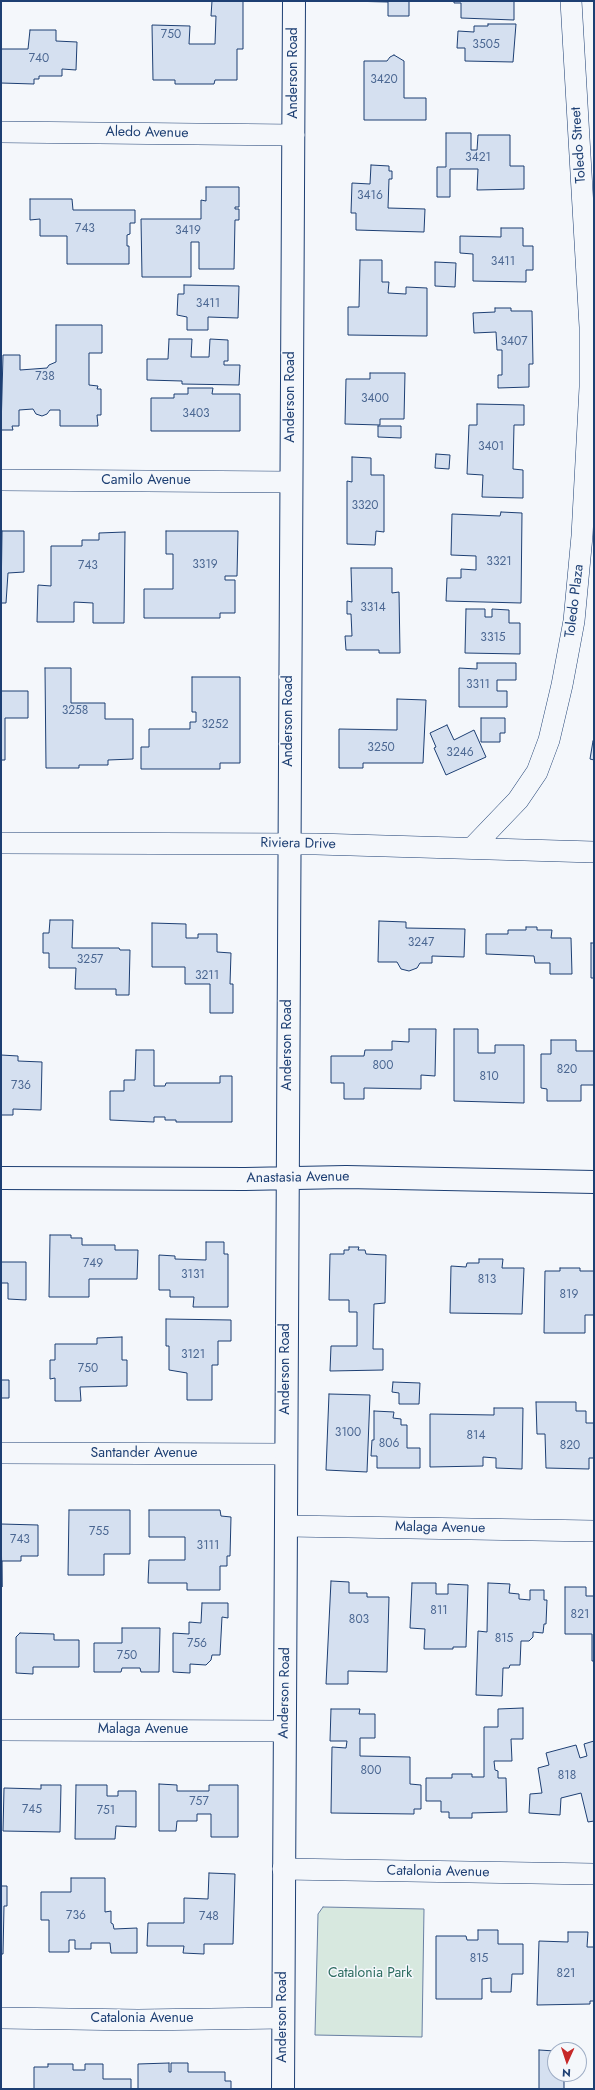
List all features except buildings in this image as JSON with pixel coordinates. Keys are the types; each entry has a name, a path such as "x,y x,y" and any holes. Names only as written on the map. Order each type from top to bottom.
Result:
{"street":[{"name":"Anderson Road","path":"283,2089 282,1868 286,1526 288,844 294,1"},
{"name":"Toledo Street","path":"571,1 586,145 592,331"},
{"name":"Aledo Avenue","path":"1,132 294,135"},
{"name":"Toledo Plaza","path":"473,847 518,800 536,772 549,740 562,685 574,620 582,536 592,331"},
{"name":"Camilo Avenue","path":"1,480 291,482"},
{"name":"Riviera Drive","path":"1,842 473,847 594,852"},
{"name":"Anastasia Avenue","path":"1,1178 354,1177 594,1182"},
{"name":"Santander Avenue","path":"1,1453 286,1454"},
{"name":"Malaga Avenue","path":"286,1526 594,1531"},
{"name":"Malaga Avenue","path":"1,1730 284,1730"},
{"name":"Catalonia Avenue","path":"282,1868 594,1874"},
{"name":"Catalonia Avenue","path":"1,2018 138,2020 283,2018"}],"green space":[{"name":"Catalonia Park","path":"323,1907 424,1909 422,2037 315,2035 318,1914"}]}
